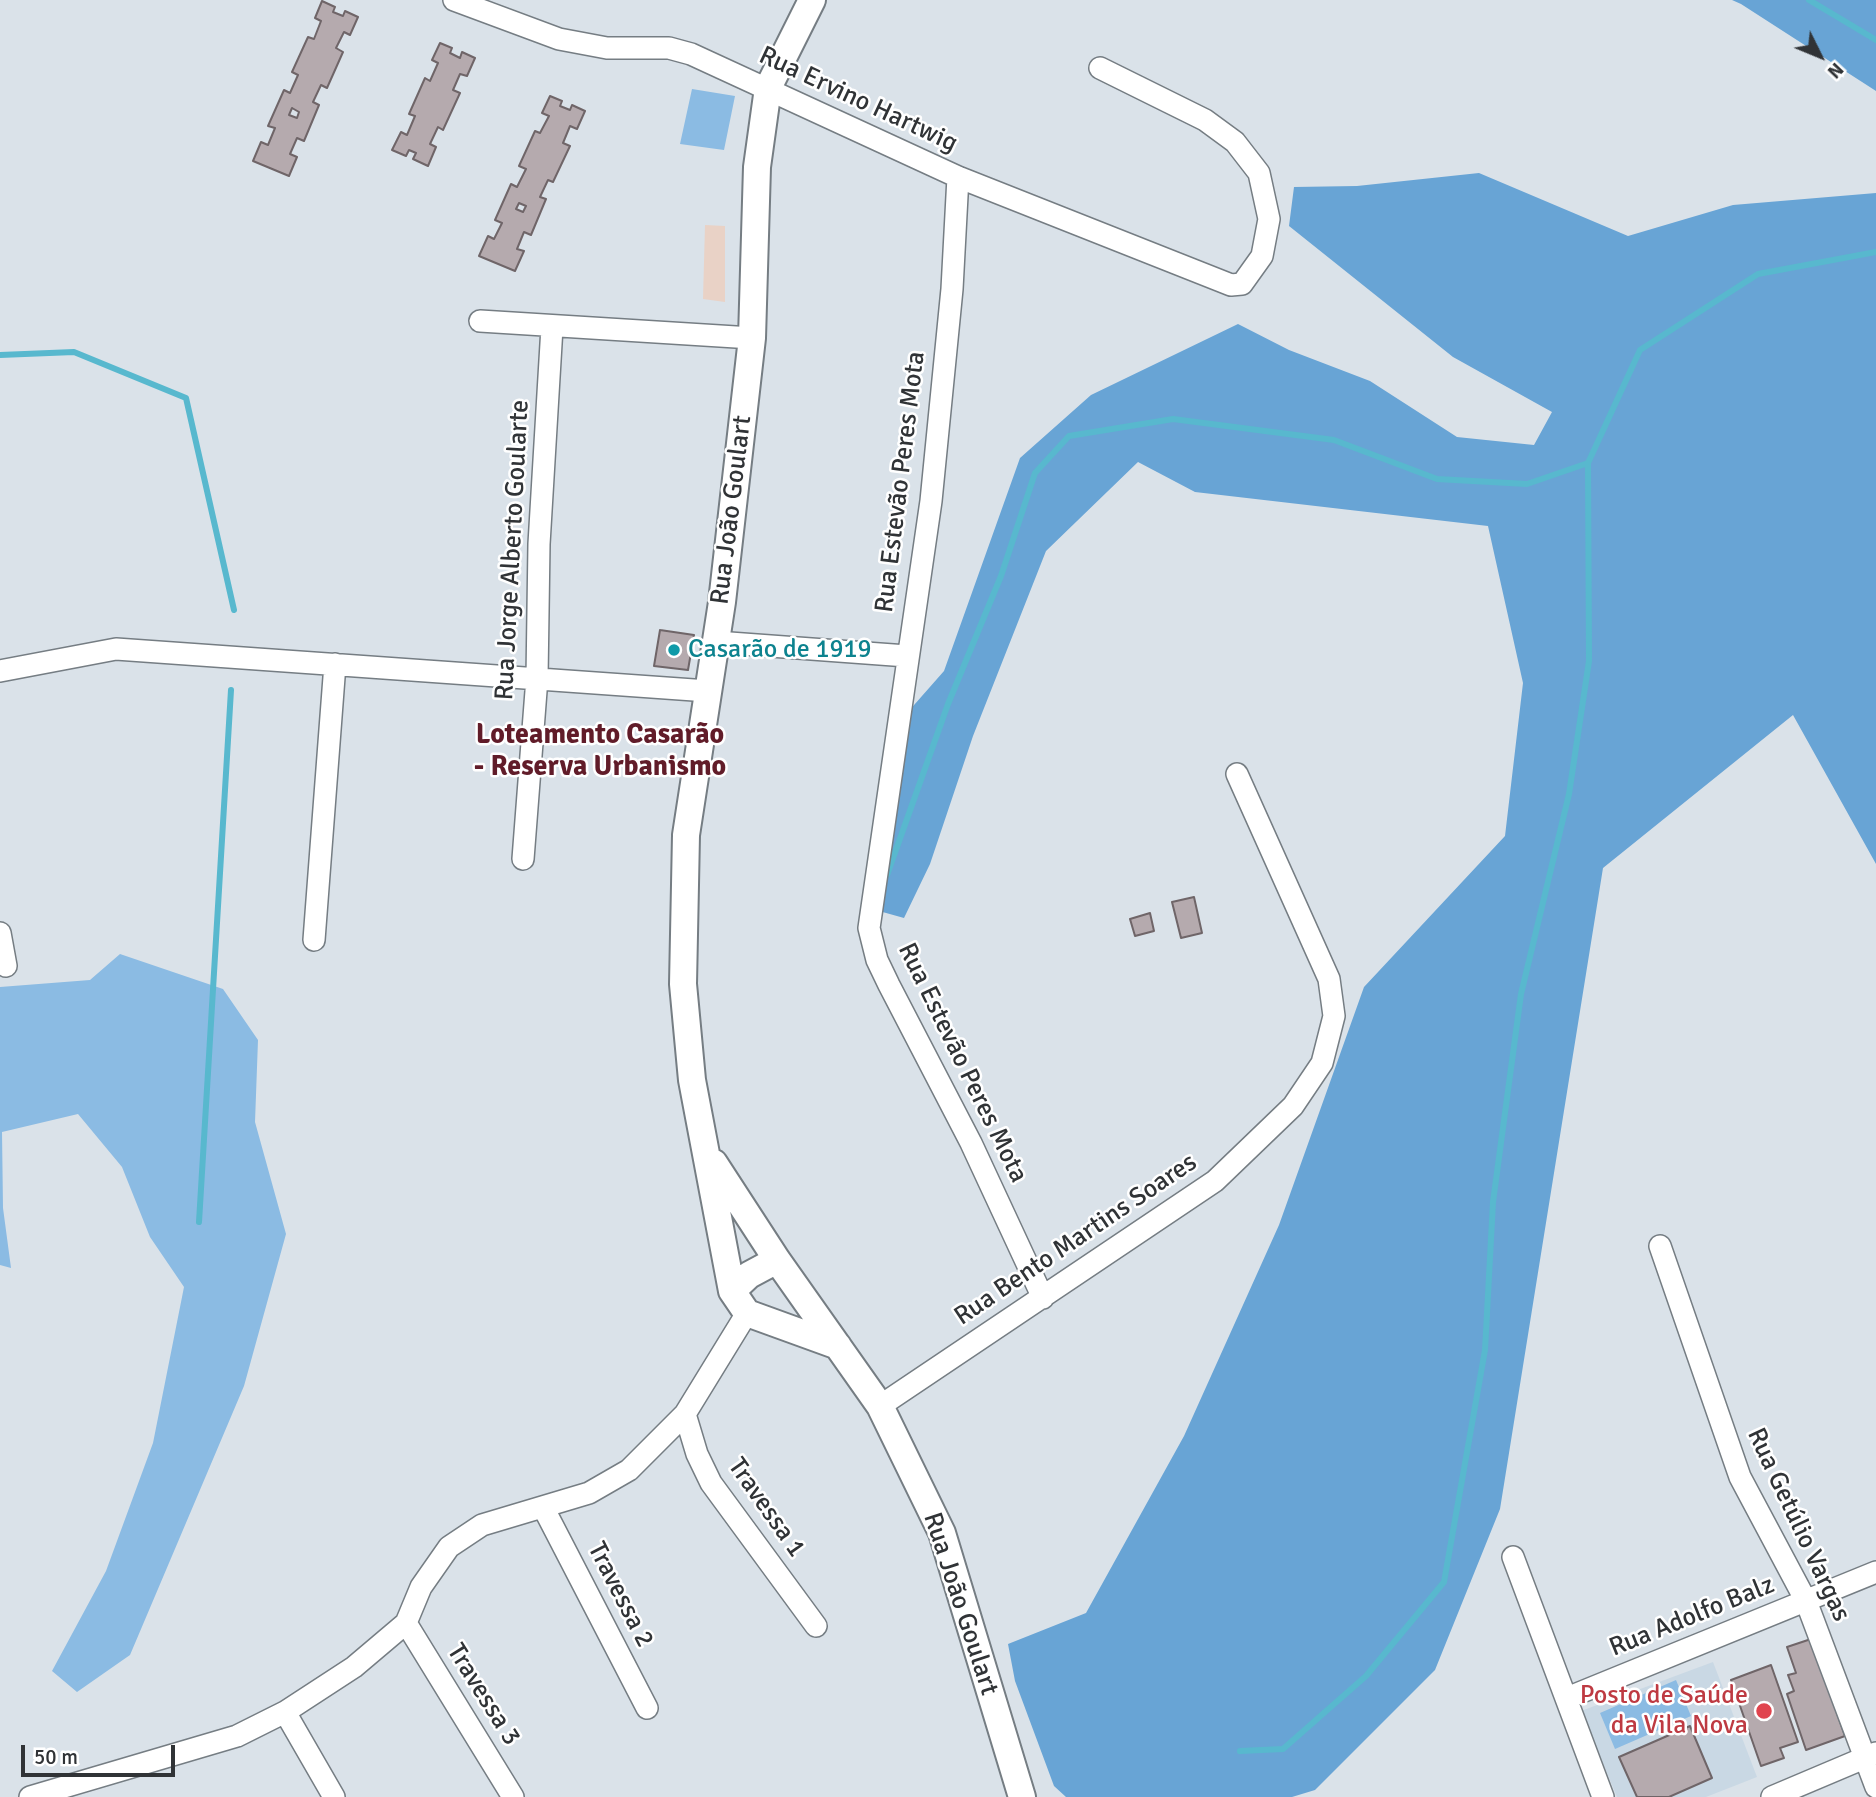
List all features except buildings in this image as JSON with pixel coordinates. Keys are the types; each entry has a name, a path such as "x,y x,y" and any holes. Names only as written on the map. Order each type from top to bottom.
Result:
{"street":[{"name":"Rua Ervino Hartwig","path":"454,0 559,39 607,48 669,48 691,54 958,177 1231,285 1242,284 1249,278 1262,256 1269,219 1259,173 1235,142 1205,120 1100,68"},
{"name":"Rua João Goulart","path":"756,1317 732,1291 692,1080 683,984 686,835 716,642 752,338 757,167 768,88 812,0"},
{"name":"Rua Estevão Peres Mota","path":"958,177 952,289 933,488 869,928 877,960 976,1153 1043,1298"},
{"path":"480,321 752,338"},
{"name":"Rua Jorge Alberto Goularte","path":"523,859 537,678 539,544 552,327"},
{"path":"716,642 907,656"},
{"path":"0,671 116,649 708,691"},
{"path":"314,940 335,664"},
{"name":"Rua Bento Martins Soares","path":"880,1406 1215,1181 1293,1106 1322,1063 1334,1016 1329,979 1237,774"},
{"path":"0,933 5,966"},
{"name":"Rua João Goulart","path":"707,1153 777,1260 880,1406 943,1533 1022,1797"},
{"name":"Rua Getúlio Vargas","path":"1660,1246 1740,1477 1806,1601 1871,1755 1876,1787"},
{"path":"732,1291 749,1275 777,1260"},
{"path":"30,1797 237,1736 285,1712 354,1667 405,1623 421,1587 449,1547 482,1525 589,1493 629,1470 685,1414 756,1317 793,1283"},
{"path":"756,1317 838,1346"},
{"name":"Travessa 1","path":"685,1414 697,1454 711,1483 816,1626"},
{"name":"Travessa 2","path":"543,1507 647,1708"},
{"path":"1513,1557 1603,1797"},
{"name":"Rua Adolfo Balz","path":"1567,1698 1876,1572"},
{"name":"Travessa 3","path":"405,1623 513,1797"},
{"path":"285,1712 334,1797"},
{"path":"1772,1797 1871,1755"}],"shaded area":[{"path":"1732,0 1876,0 1876,91 1741,4"},
{"path":"692,89 735,96 724,150 680,144"},
{"path":"1479,173 1628,236 1733,205 1876,193 1876,864 1793,715 1603,868 1500,1509 1435,1670 1315,1790 1292,1797 1066,1797 1054,1786 1015,1681 1008,1644 1086,1613 1184,1436 1279,1225 1364,987 1505,836 1523,683 1488,526 1195,492 1138,462 1046,551 973,736 930,864 904,918 879,911 907,713 944,671 1020,458 1091,395 1238,324 1289,350 1370,381 1457,437 1534,445 1552,412 1453,357 1289,226 1294,187 1357,186"},
{"path":"705,225 725,226 725,302 703,299"},
{"path":"120,954 223,989 258,1040 255,1122 286,1234 244,1386 130,1655 77,1692 52,1671 106,1571 153,1443 184,1287 150,1237 122,1167 78,1114 2,1132 3,1208 11,1268 0,1265 0,987 90,980"},
{"path":"1713,1662 1757,1777 1706,1797 1617,1797 1581,1711"},
{"path":"1676,1680 1691,1716 1615,1749 1600,1713"}],"waterway":[{"path":"1809,0 1876,40"},
{"path":"887,875 948,704 1001,576 1035,473 1069,436 1173,419 1334,440 1437,479 1527,484 1588,463 1640,350 1758,274 1876,252"},
{"path":"0,355 74,352 186,398 234,610"},
{"path":"1240,1751 1283,1749 1366,1676 1444,1582 1485,1350 1493,1202 1521,994 1569,794 1589,661 1588,463"},
{"path":"199,1222 231,690"}],"place":[{"name":"Casarão de 1919","path":"674,650"},
{"name":"Posto de Saúde da Vila Nova","path":"1764,1711"}],"district":[{"name":"Loteamento Casarão - Reserva Urbanismo","path":"600,752"}]}
